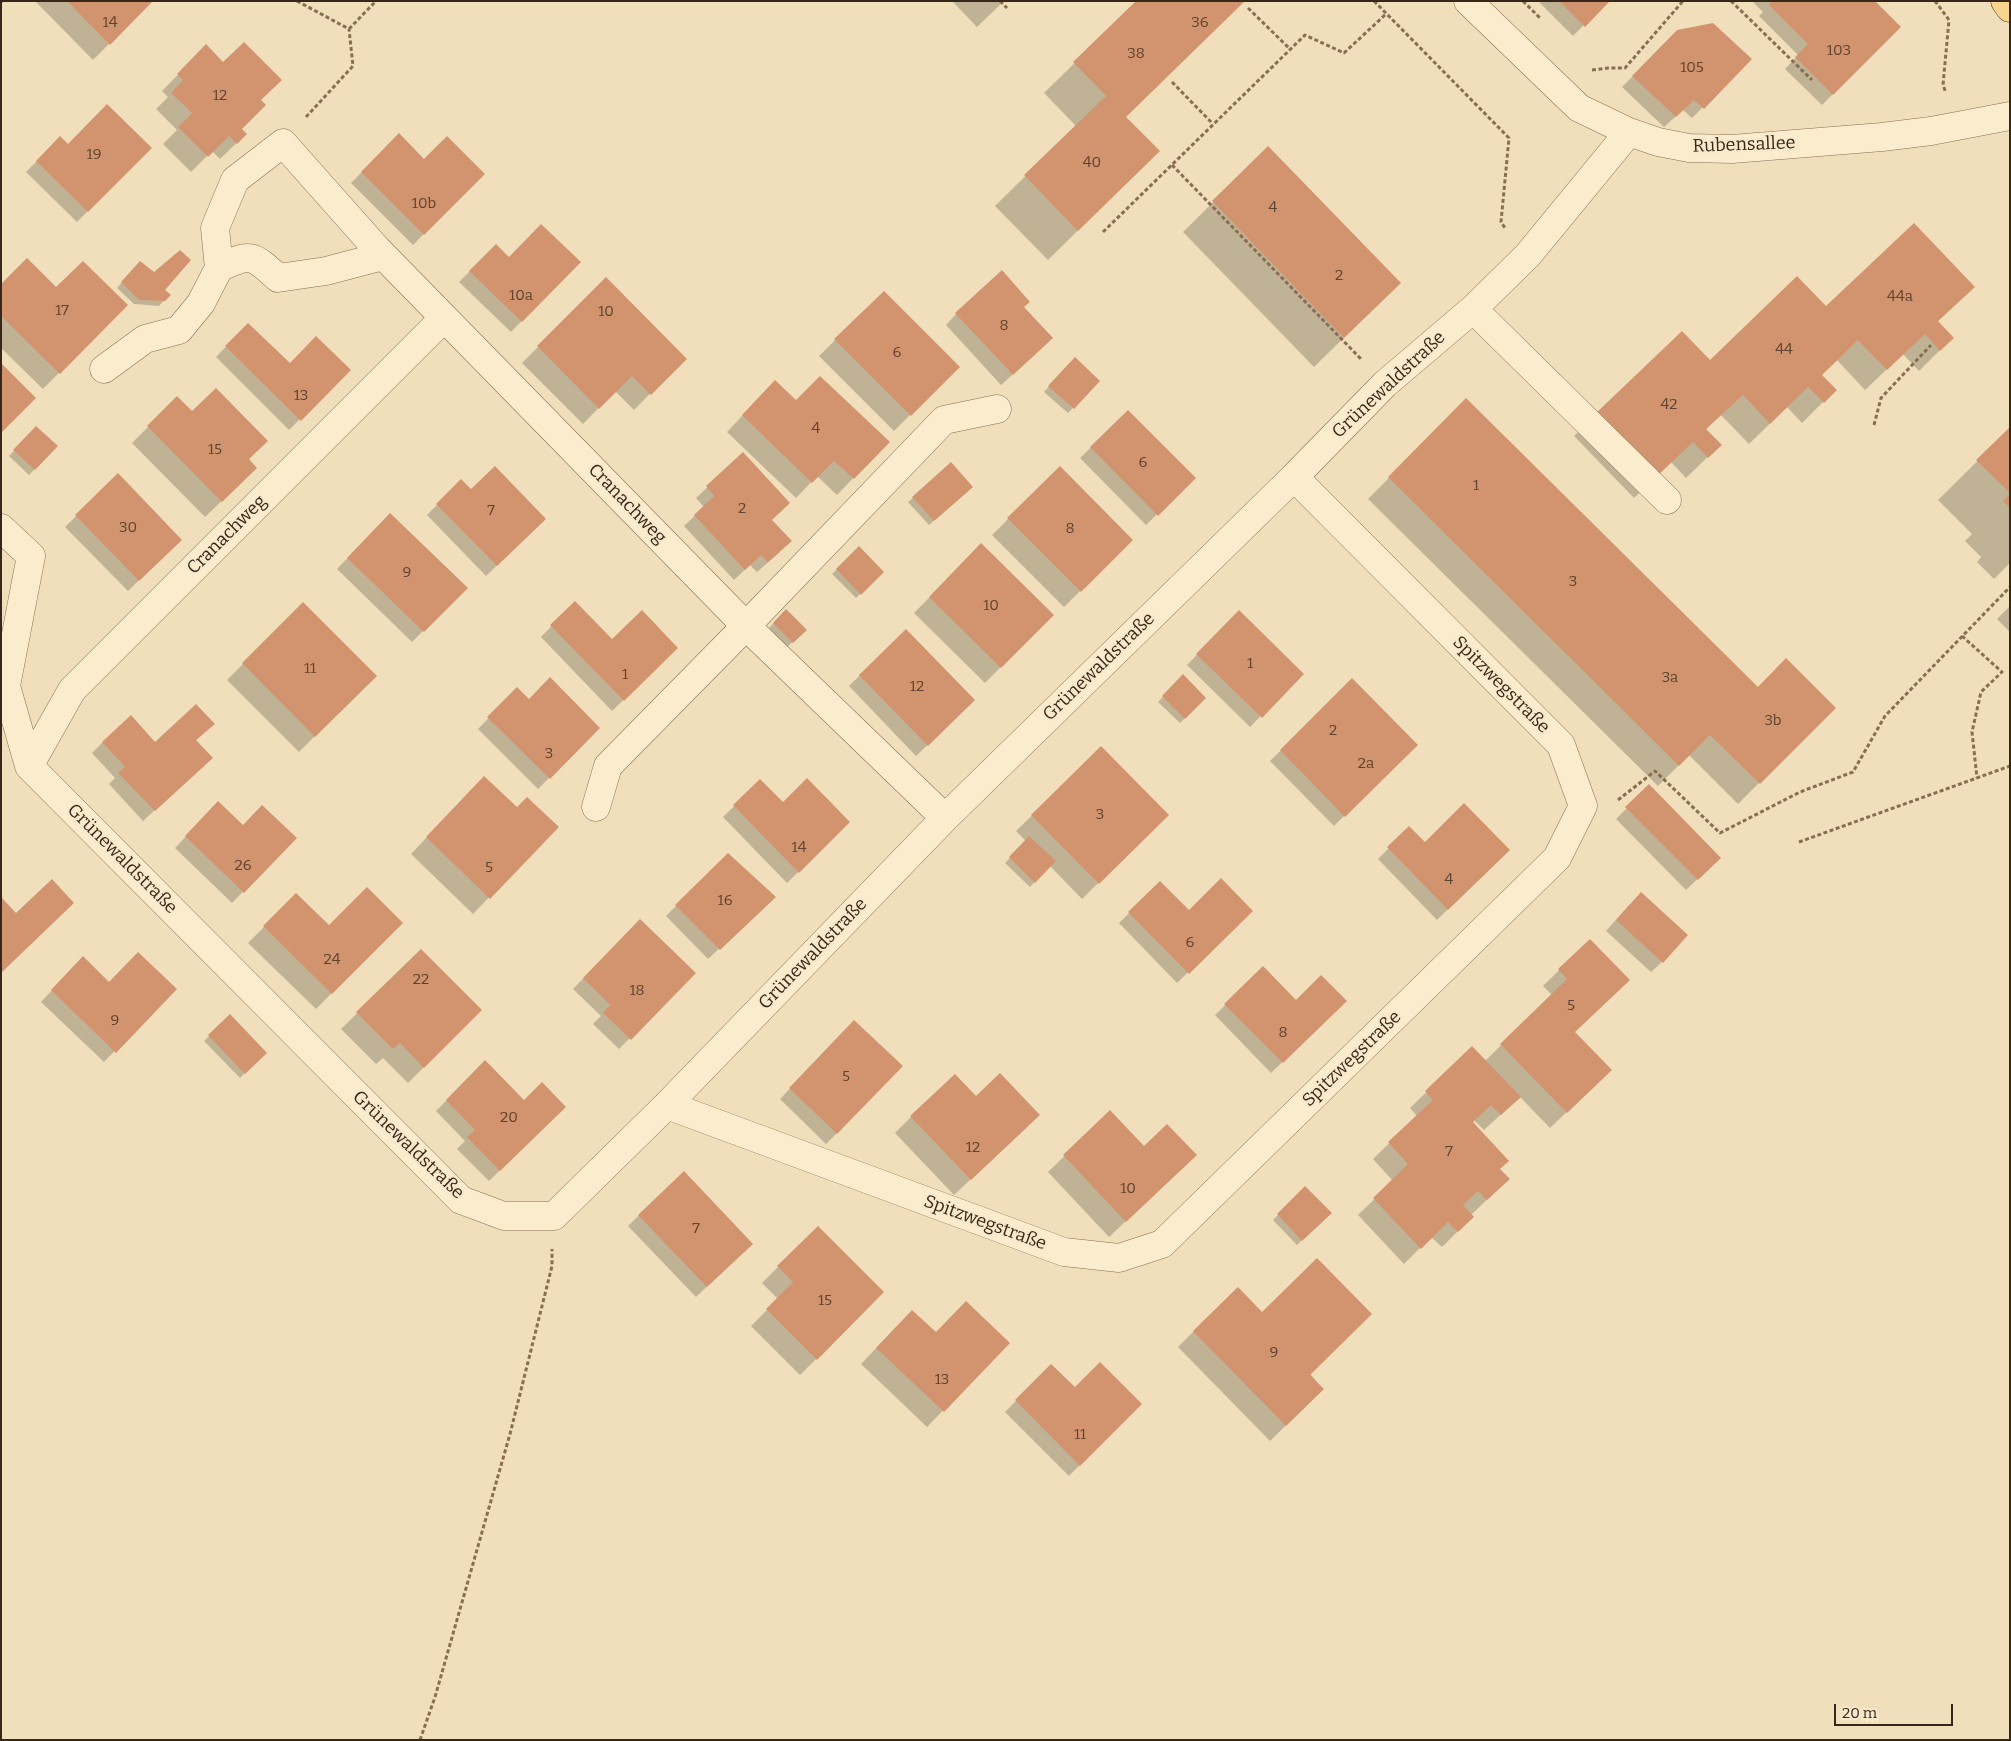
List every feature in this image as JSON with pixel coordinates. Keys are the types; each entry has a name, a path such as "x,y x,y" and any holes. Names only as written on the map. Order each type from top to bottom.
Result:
{"main road":[{"path":"2005,1 2010,8"}],"street":[{"name":"Rubensallee","path":"1468,1 1579,108 1629,132 1658,142 1689,148 1732,149 1921,132 2010,116"},
{"name":"Grünewaldstraße","path":"4,686 29,766 461,1200 504,1216 554,1216 667,1105 944,818 1294,477 1385,384 1473,309 1528,255 1629,132"},
{"name":"Cranachweg","path":"283,143 383,256 746,626 944,818"},
{"path":"104,369 146,339 180,330 201,303 219,268 215,228 235,180 283,143"},
{"path":"219,268 243,257 259,261 278,278 326,271 383,256"},
{"path":"1473,309 1667,500"},
{"name":"Cranachweg","path":"29,766 72,690 444,318"},
{"path":"596,807 608,766 944,420 998,409"},
{"name":"Spitzwegstraße","path":"667,1105 1064,1252 1120,1258 1162,1244 1557,858 1583,806 1561,745 1294,477"},
{"path":"1,528 31,556 4,686"}],"path":[{"path":"297,1 349,29"},
{"path":"349,29 376,1"},
{"path":"1000,1 1007,8"},
{"path":"1374,1 1509,138 1501,222 1528,255"},
{"path":"1523,1 1544,22"},
{"path":"1584,64 1591,71 1624,68 1683,1"},
{"path":"1730,1 1812,80"},
{"path":"1935,1 1949,20 1943,85 1947,98"},
{"path":"1248,8 1290,50"},
{"path":"1103,232 1305,34 1344,53 1386,14"},
{"path":"283,143 353,66 349,29"},
{"path":"1172,82 1213,124"},
{"path":"1172,165 1385,384"},
{"path":"1874,425 1881,398 1931,345"},
{"path":"1583,806 1614,803 1655,771 1720,833 1800,792 1853,772 1886,716 2010,587"},
{"path":"1962,636 2002,672 1981,692 1972,732 1977,778"},
{"path":"1799,842 2010,766"},
{"path":"420,1740 435,1697 510,1434 552,1266 554,1216"}],"building":[{"path":"67,1 153,1 110,45"},
{"path":"1136,1 1245,1 1126,117 1160,151 1078,231 1024,175 1106,96 1073,62"},
{"path":"1559,1 1610,1 1585,27"},
{"path":"1772,1 1875,1 1901,27 1833,95 1795,57 1808,44 1769,5"},
{"path":"1713,23 1752,59 1704,109 1694,100 1676,117 1632,76 1677,30"},
{"path":"244,42 282,80 261,100 266,105 242,129 247,134 237,144 229,136 208,157 178,127 192,113 171,93 183,80 177,74 206,44 223,62"},
{"path":"107,104 152,148 88,212 36,161 60,136 68,144"},
{"path":"399,133 424,159 447,136 485,174 424,235 361,172"},
{"path":"1268,146 1401,283 1344,338 1212,201"},
{"path":"1914,223 1975,287 1938,321 1954,338 1940,351 1925,334 1887,370 1858,340 1822,375 1837,390 1824,403 1808,387 1770,424 1743,395 1706,429 1722,445 1708,458 1693,442 1655,478 1594,415 1682,331 1710,360 1797,276 1826,306"},
{"path":"541,224 581,262 522,322 469,271 496,244 509,257"},
{"path":"180,250 191,260 165,290 171,295 165,301 139,300 121,282 140,261 154,272"},
{"path":"27,258 56,287 83,261 128,305 60,374 1,316 1,284"},
{"path":"1002,270 1030,302 1024,307 1053,338 1013,375 955,313"},
{"path":"606,277 687,359 651,395 632,376 599,409 537,346"},
{"path":"884,291 960,367 911,416 834,339"},
{"path":"248,323 290,363 316,336 351,370 301,421 225,346"},
{"path":"1075,357 1100,381 1074,409 1048,386"},
{"path":"1,363 36,398 1,433"},
{"path":"820,376 890,442 854,479 834,461 812,483 742,415 775,380 796,400"},
{"path":"216,388 268,441 249,459 257,468 222,502 147,426 177,396 192,411"},
{"path":"1466,398 1758,687 1786,658 1836,708 1760,784 1710,735 1679,766 1388,477"},
{"path":"1128,410 1196,478 1158,516 1090,447"},
{"path":"36,426 58,446 35,470 13,450"},
{"path":"2010,427 2010,493 1976,460"},
{"path":"743,452 790,503 772,520 792,541 768,562 761,555 745,570 694,515 714,496 706,486"},
{"path":"951,462 973,487 934,521 912,497"},
{"path":"495,466 546,519 497,566 436,504 461,479 471,489"},
{"path":"1060,466 1133,540 1081,592 1007,518"},
{"path":"118,473 182,540 139,581 75,515"},
{"path":"2010,494 2010,508 2003,501"},
{"path":"390,513 468,588 424,632 347,558"},
{"path":"981,543 1054,615 1001,668 929,597"},
{"path":"859,546 884,572 861,595 836,569"},
{"path":"575,601 612,639 642,610 678,648 624,701 550,625"},
{"path":"303,602 377,676 315,737 242,663"},
{"path":"786,609 807,630 793,643 773,623"},
{"path":"1239,610 1304,674 1262,718 1196,654"},
{"path":"906,629 975,700 928,746 859,675"},
{"path":"1183,674 1206,698 1185,719 1162,696"},
{"path":"550,677 600,728 550,779 487,717 517,687 529,699"},
{"path":"1352,678 1418,745 1345,817 1280,750"},
{"path":"196,704 215,724 196,740 213,758 155,811 118,773 125,767 102,742 131,715 155,742"},
{"path":"1101,746 1169,815 1099,884 1031,815"},
{"path":"484,776 517,807 527,797 559,827 490,899 426,837"},
{"path":"807,778 850,822 799,873 733,805 760,779 783,802"},
{"path":"1649,784 1721,858 1698,880 1625,807"},
{"path":"218,801 243,825 262,805 297,838 244,893 185,836"},
{"path":"1464,803 1510,850 1448,910 1387,847 1409,826 1425,842"},
{"path":"1029,836 1056,861 1035,883 1009,857"},
{"path":"728,853 776,897 720,950 675,905"},
{"path":"1221,878 1253,911 1189,974 1128,912 1160,881 1189,910"},
{"path":"52,879 74,903 1,973 1,897 16,913"},
{"path":"367,887 403,923 332,994 263,926 296,893 329,925"},
{"path":"1641,892 1688,935 1663,963 1616,920"},
{"path":"640,919 696,973 631,1040 603,1013 610,1005 583,978"},
{"path":"1590,939 1630,980 1575,1032 1612,1070 1567,1113 1500,1044 1567,979 1558,969"},
{"path":"421,949 482,1010 424,1068 400,1043 393,1049 356,1012"},
{"path":"138,952 177,989 116,1053 51,990 83,956 109,982"},
{"path":"1263,966 1296,1000 1321,975 1347,1001 1283,1063 1224,1004"},
{"path":"230,1014 267,1053 245,1074 208,1035"},
{"path":"854,1020 903,1066 837,1134 789,1088"},
{"path":"1472,1046 1521,1097 1501,1115 1491,1105 1473,1122 1509,1161 1500,1169 1510,1179 1487,1200 1478,1191 1463,1205 1474,1217 1458,1232 1448,1222 1421,1249 1373,1198 1408,1164 1388,1142 1433,1100 1425,1091"},
{"path":"485,1060 524,1100 542,1082 566,1107 500,1171 467,1137 475,1130 446,1100"},
{"path":"1000,1073 1040,1115 971,1180 910,1116 955,1074 976,1096"},
{"path":"1110,1110 1144,1146 1167,1124 1197,1155 1126,1222 1063,1155"},
{"path":"684,1171 753,1244 707,1287 638,1215"},
{"path":"1305,1186 1332,1213 1302,1241 1277,1214"},
{"path":"818,1226 884,1292 817,1360 766,1309 793,1282 777,1266"},
{"path":"1317,1258 1372,1314 1310,1375 1324,1389 1286,1426 1193,1331 1238,1287 1262,1312"},
{"path":"966,1301 1010,1343 944,1412 876,1348 912,1310 936,1332"},
{"path":"1100,1362 1142,1404 1080,1466 1015,1400 1051,1364 1075,1387"}]}
